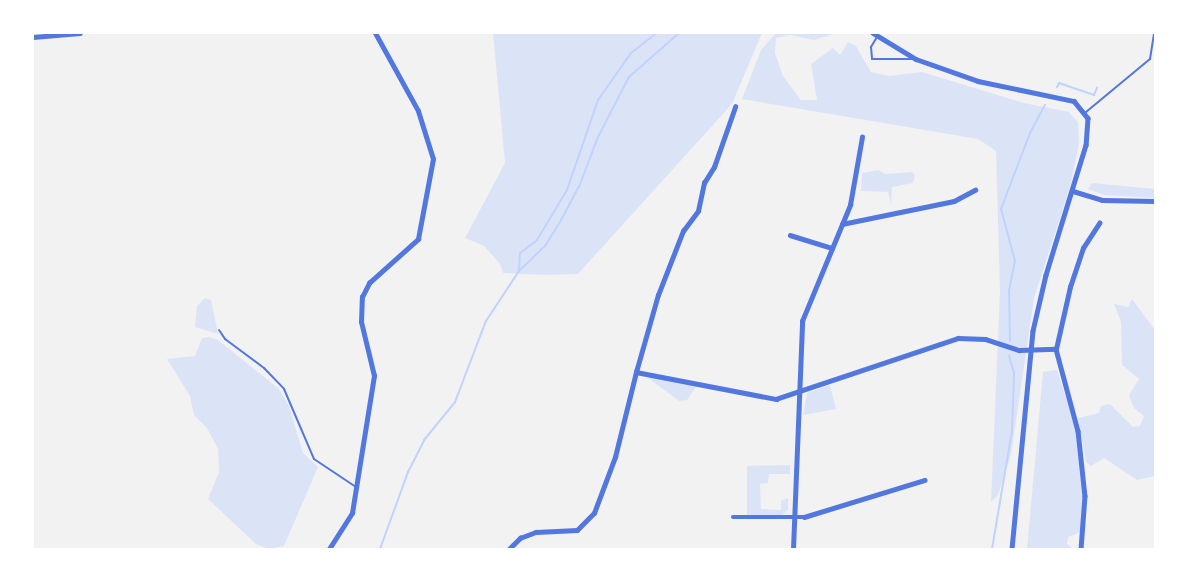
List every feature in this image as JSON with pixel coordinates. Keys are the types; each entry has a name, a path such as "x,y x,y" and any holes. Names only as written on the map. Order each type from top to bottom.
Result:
{"street":[{"path":"33,37 80,33"},
{"path":"330,549 348,522 357,487 374,376 361,322 362,297 369,283 418,239 433,159 418,111 375,33"},
{"path":"875,35 916,59 1007,90 1066,99 1086,112 1088,131 1073,191 1040,294 1030,351 1012,549"},
{"path":"509,549 520,538 536,532 577,530 594,513 615,457 658,295 683,231 698,211 704,183 714,167 735,107"},
{"path":"793,549 798,392 804,311 842,224 854,186 862,137"},
{"path":"842,224 954,201 975,190"},
{"path":"1073,191 1113,201 1155,201"},
{"path":"1081,549 1085,496 1080,440 1056,349 1070,288 1090,233 1099,223"},
{"path":"790,235 832,248"},
{"path":"636,372 713,384 769,399 798,392 958,338 985,339 1011,349 1030,351 1056,349"},
{"path":"733,517 795,518 856,504 924,480"}],"lane":[{"path":"1086,112 1150,59 1154,33"},
{"path":"875,35 870,52 877,62 916,59"},
{"path":"219,330 225,339 264,368 284,389 314,459 357,487"}],"shaded area":[{"path":"493,33 762,33 732,104 578,274 546,275 503,273 500,264 484,246 465,238 505,163"},
{"path":"776,33 837,33 814,40 790,35 776,38 775,53 783,76 801,100 817,100 811,64 833,48 840,55 848,42 856,46 871,72 889,76 922,72 1024,103 1069,112 1078,122 1079,144 1070,187 1034,298 1011,455 998,495 991,502 1000,291 996,151 978,139 742,99 761,50"},
{"path":"878,170 886,174 912,172 915,175 913,183 892,187 891,205 888,192 861,191 862,173"},
{"path":"1092,183 1155,189 1155,198 1104,195 1088,189"},
{"path":"205,298 211,300 218,334 195,327 197,306"},
{"path":"1132,299 1155,330 1155,476 1137,480 1104,458 1091,466 1086,462 1078,418 1099,413 1101,406 1110,404 1133,427 1140,426 1144,416 1134,408 1129,395 1139,379 1122,365 1121,322 1114,304 1128,307"},
{"path":"209,337 218,340 279,389 289,406 303,453 318,467 284,546 269,549 256,544 208,499 219,472 218,449 207,428 194,415 190,396 167,359 195,356 202,338"},
{"path":"1057,370 1075,426 1082,494 1081,532 1068,537 1067,544 1073,549 1027,549 1043,372"},
{"path":"648,378 697,385 687,400 679,401"},
{"path":"830,385 836,409 803,415 807,393"},
{"path":"790,465 790,474 769,474 768,483 760,484 761,509 781,510 781,501 788,498 788,510 782,515 747,515 747,466"}],"waterway":[{"path":"380,549 408,472 424,440 455,402 486,321 519,271 520,253 537,240 567,190 598,100 631,53 657,33"},
{"path":"519,271 545,246 560,222 579,187 598,137 629,77 679,33"},
{"path":"1057,87 1059,83 1094,95 1097,88"},
{"path":"1010,341 1009,291 1015,261 1001,209 1030,133 1045,105"},
{"path":"992,549 1012,431 1014,373 1009,356"}]}
